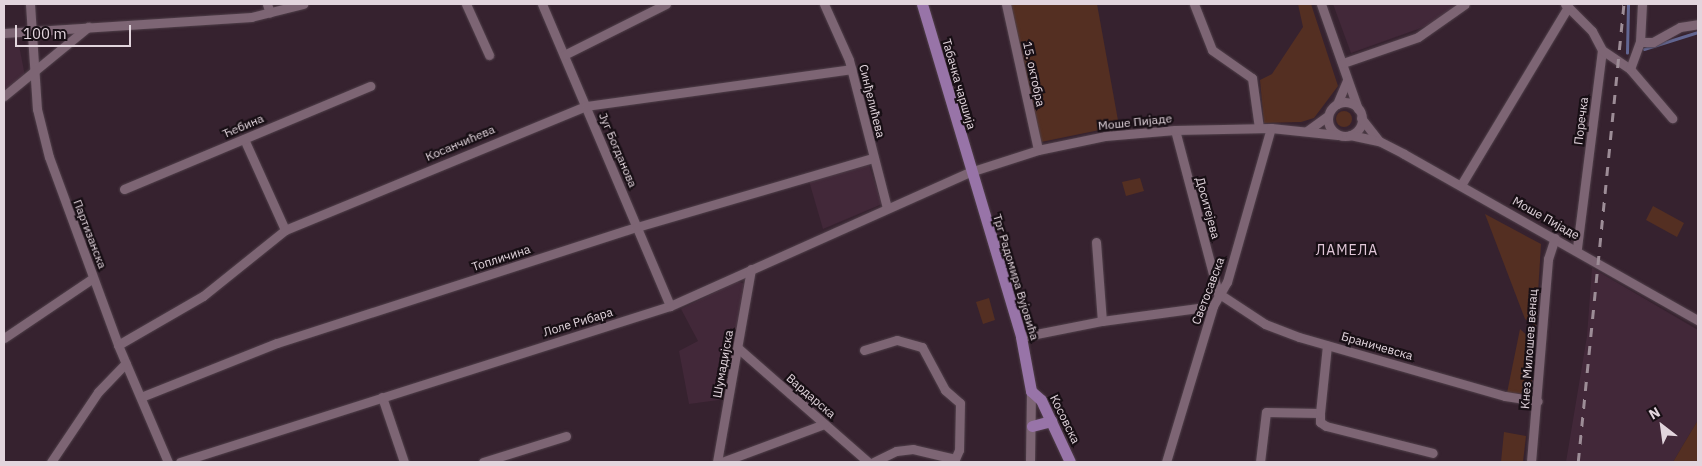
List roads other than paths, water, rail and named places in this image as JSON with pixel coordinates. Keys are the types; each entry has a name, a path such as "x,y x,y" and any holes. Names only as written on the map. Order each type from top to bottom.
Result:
{"main road":[{"name":"Табачка чаршија","path":"922,4 970,172"},
{"name":"Трг Радомира Вујовића","path":"970,172 1022,338 1031,391"},
{"name":"Косовска","path":"1031,391 1037,394 1070,462"},
{"path":"1032,426 1051,421"}],"street":[{"name":"Партизанска","path":"30,4 30,32 37,109 49,157 118,345 168,462"},
{"path":"267,4 270,13"},
{"path":"4,33 270,13 303,4"},
{"path":"466,4 489,55"},
{"name":"Југ Богданова","path":"542,4 670,306"},
{"path":"564,55 666,4"},
{"name":"Синђелићева","path":"824,4 851,70 887,208"},
{"name":"15. октобра","path":"1006,4 1038,150"},
{"path":"1194,4 1209,45 1215,52 1252,78 1260,128"},
{"name":"Моше Пијаде","path":"1321,4 1360,114 1380,141"},
{"path":"1343,63 1418,37 1465,4"},
{"path":"1630,69 1640,42 1642,4"},
{"path":"1461,185 1567,5 1592,31 1602,50 1630,69 1672,118"},
{"path":"1640,42 1653,42 1680,27 1698,24"},
{"path":"4,96 89,27"},
{"name":"Поречка","path":"1577,249 1602,50"},
{"name":"Косанчићева","path":"118,345 203,296 285,230 586,106 851,70"},
{"path":"1306,131 1328,116 1337,104 1347,79"},
{"name":"Ћебина","path":"124,189 370,86"},
{"path":"1337,104 1348,103 1360,114 1357,130 1350,135"},
{"path":"1328,116 1330,127 1338,135"},
{"name":"Моше Пијаде","path":"970,172 1038,150 1105,136 1175,130 1271,128 1350,135 1380,141 1577,249 1698,320"},
{"name":"Светосавска","path":"1166,462 1213,306 1218,293 1227,282 1271,128"},
{"name":"Доситејева","path":"1175,130 1218,293"},
{"path":"244,138 285,230"},
{"name":"Топличина","path":"141,397 277,343 637,227 873,158"},
{"name":"Лоле Рибара","path":"180,462 670,306 970,172"},
{"name":"Кнез Милошев венац","path":"1531,462 1538,401 1548,259 1555,238"},
{"path":"1096,242 1102,321"},
{"name":"Шумадијска","path":"718,462 739,349 751,269"},
{"path":"4,338 94,278"},
{"name":"Браничевска","path":"1218,293 1265,324 1327,346 1505,396 1538,401"},
{"path":"1022,338 1102,321 1213,306"},
{"path":"864,350 897,340 922,347 945,390 960,403 959,450 955,459 913,449 887,455 873,462"},
{"path":"1327,346 1320,422 1326,426 1433,454"},
{"name":"Вардарска","path":"739,349 868,462"},
{"path":"51,462 98,392 126,362"},
{"path":"1030,462 1031,391"},
{"path":"382,397 404,462"},
{"path":"1260,462 1266,412 1320,413"},
{"path":"722,462 824,424"},
{"path":"482,462 566,436"}],"waterway":[{"path":"1627,53 1628,4"},
{"path":"1644,49 1698,32"}],"railway":[{"path":"1578,462 1624,4"}],"district":[{"name":"ЛАМЕЛА","path":"1347,250"}]}
